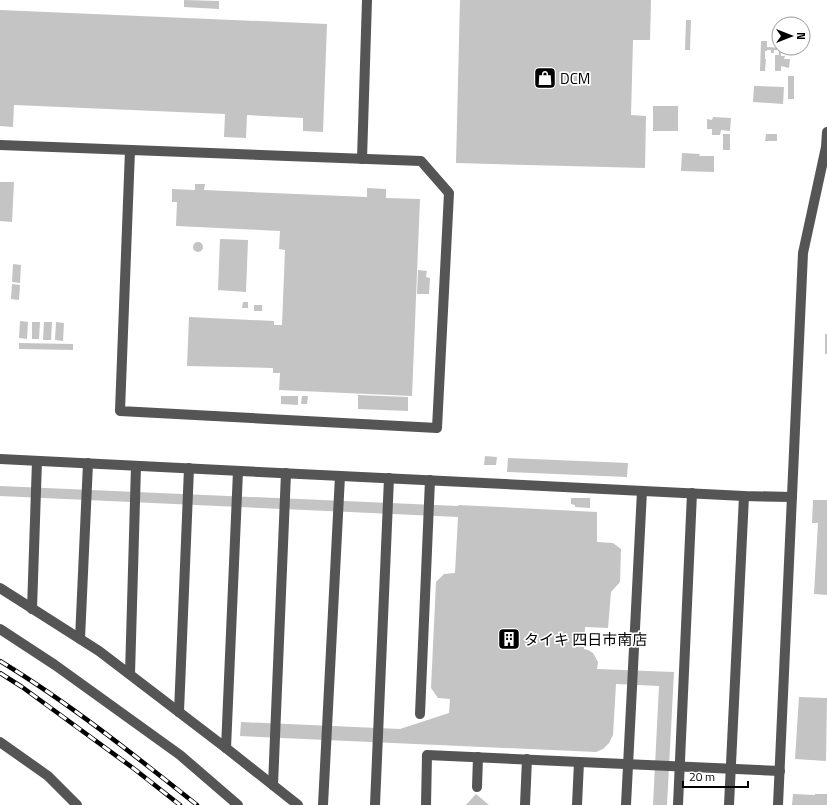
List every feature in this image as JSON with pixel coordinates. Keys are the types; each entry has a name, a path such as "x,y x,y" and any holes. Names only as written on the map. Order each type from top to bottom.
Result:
{"street":[{"path":"362,159 367,0"},
{"path":"778,805 803,253 827,147 827,132"},
{"path":"0,145 421,161 449,193 437,428 120,411 130,150"},
{"path":"0,459 744,496 792,497"},
{"path":"32,608 37,461"},
{"path":"80,639 88,463"},
{"path":"130,674 136,466"},
{"path":"179,712 188,468"},
{"path":"226,748 238,471"},
{"path":"273,785 286,473"},
{"path":"323,805 340,476"},
{"path":"375,805 389,478"},
{"path":"420,714 430,480"},
{"path":"626,805 642,490"},
{"path":"678,805 692,493"},
{"path":"729,805 744,496"},
{"path":"0,588 99,651 298,805"},
{"path":"0,629 55,665 180,756 238,805"},
{"path":"0,742 48,776 77,805"},
{"path":"426,805 427,755 780,771"},
{"path":"477,787 478,757"},
{"path":"525,805 527,759"},
{"path":"577,805 578,762"}],"building":[{"path":"184,0 219,1 219,9 184,7"},
{"name":"DCM","path":"460,0 651,0 650,40 633,40 631,115 646,116 645,168 456,163"},
{"path":"0,10 327,24 323,132 303,131 303,118 247,115 246,138 224,137 225,114 14,105 13,127 0,126"},
{"path":"686,20 691,20 690,50 685,50"},
{"path":"761,41 767,41 767,47 771,47 771,50 765,51 765,71 760,71"},
{"path":"775,56 785,56 784,59 790,59 789,68 781,66 781,71 775,71"},
{"path":"788,76 794,76 794,99 788,99"},
{"path":"754,86 784,87 783,104 753,102"},
{"path":"653,106 678,106 678,131 653,131"},
{"path":"713,117 731,118 730,131 721,130 720,135 712,135 712,129 707,129 707,119 712,120"},
{"path":"723,134 730,134 730,150 723,150"},
{"path":"766,134 777,134 777,141 765,141"},
{"path":"682,153 700,154 699,156 714,156 714,172 681,171"},
{"path":"0,182 14,182 12,222 0,221"},
{"path":"195,184 205,184 204,190 367,197 367,188 386,189 386,198 420,199 412,396 279,390 280,373 273,373 273,368 187,366 189,317 274,321 274,325 282,325 285,250 279,249 280,231 176,226 177,202 172,202 172,189 195,190"},
{"path":"220,239 248,240 246,292 218,290"},
{"path":"196,242 200,242 202,243 202,251 196,252 193,249 193,245"},
{"path":"13,264 21,265 20,283 12,282"},
{"path":"418,270 427,271 426,277 430,278 429,294 417,294"},
{"path":"12,284 20,285 19,300 11,299"},
{"path":"243,302 248,302 248,308 242,308"},
{"path":"254,305 262,305 262,311 254,311"},
{"path":"20,321 28,322 27,339 19,338"},
{"path":"32,322 40,322 39,339 32,339"},
{"path":"44,322 52,322 51,340 43,340"},
{"path":"56,322 64,323 63,341 55,340"},
{"path":"825,334 827,334 827,354 825,354"},
{"path":"19,343 73,344 73,350 19,349"},
{"path":"358,395 408,397 408,411 358,409"},
{"path":"281,396 298,396 298,405 281,404"},
{"path":"302,396 308,396 307,404 301,404"},
{"path":"485,456 497,457 496,465 484,465"},
{"path":"508,458 628,463 627,477 507,472"},
{"name":"タイキ 四日市南店","path":"0,486 597,512 597,542 613,543 621,549 620,582 611,592 608,628 585,627 584,649 593,653 598,662 597,669 674,672 667,805 653,805 659,686 616,684 613,735 609,743 603,749 596,752 240,736 241,722 400,729 449,713 450,699 438,698 431,688 436,582 444,574 455,573 458,517 0,496"},
{"path":"571,498 590,498 590,508 575,507 575,505 571,504"},
{"path":"813,500 827,500 827,595 814,594 818,523 812,523"},
{"path":"799,697 827,698 826,761 795,759"},
{"path":"476,794 489,805 466,805"},
{"path":"793,794 827,794 827,805 792,805"}],"railway":[{"path":"0,661 26,677 76,712 125,748 197,805"},
{"path":"0,673 22,687 133,768 180,805"}],"place":[{"name":"DCM","path":"545,78"},
{"name":"タイキ 四日市南店","path":"509,639"}]}
